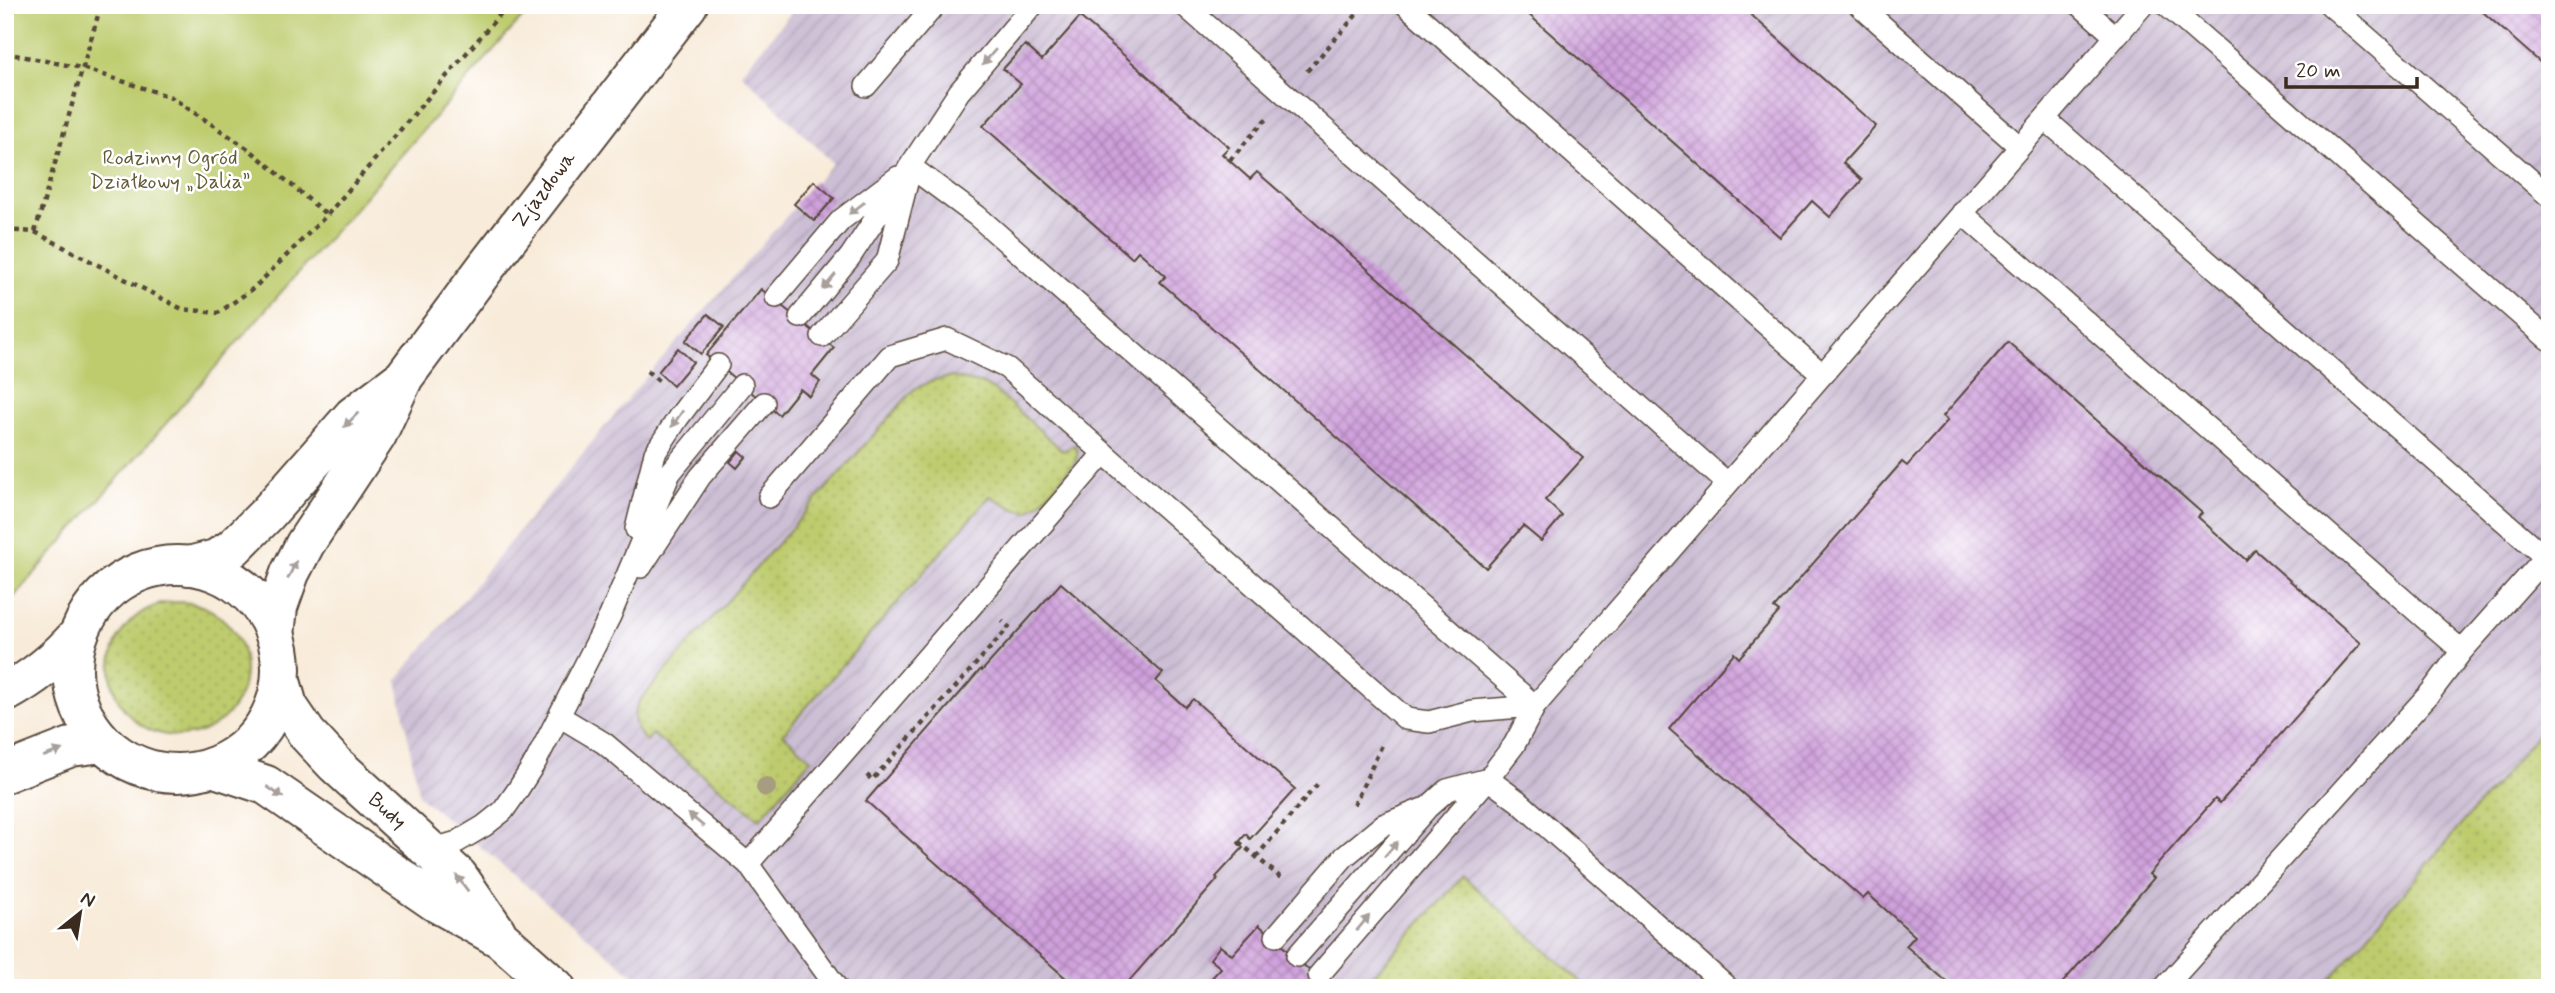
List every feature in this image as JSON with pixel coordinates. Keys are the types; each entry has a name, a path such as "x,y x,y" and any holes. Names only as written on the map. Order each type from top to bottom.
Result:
{"street":[{"name":"Zjazdowa","path":"275,635 278,607 290,573 305,544 377,435 404,377 688,5"},
{"name":"Zjazdowa","path":"189,566 216,559 233,548 353,416 404,377"},
{"path":"189,566 212,571 233,581 251,596 265,614 275,635 281,658 281,681 276,704 266,724 242,750 212,767 189,773 165,773 122,757 103,743 89,724 79,703 74,680 74,657 79,634 89,613 103,596 122,581 143,570 189,566"},
{"path":"5,693 28,681 50,664 79,634"},
{"name":"Budy","path":"281,681 288,706 307,734 335,764 458,876 501,939"},
{"path":"5,773 71,747 103,743"},
{"name":"Budy","path":"212,767 266,785 437,903 501,939 556,988"}],"lane":[{"path":"866,86 935,5"},
{"path":"800,317 850,257 959,92 1033,5"},
{"path":"1184,5 1727,483"},
{"path":"1406,5 1822,374"},
{"path":"1859,5 2020,147"},
{"path":"2080,5 2116,37"},
{"path":"1319,975 1488,779 1514,745 1535,706 2143,5"},
{"path":"2166,5 2549,339"},
{"path":"2330,5 2550,197"},
{"path":"2045,119 2548,555 2462,652 2431,692 2164,988"},
{"path":"776,297 841,220 911,167"},
{"path":"822,336 887,261 911,167"},
{"path":"911,167 977,216 1535,706"},
{"path":"1962,213 2462,652"},
{"path":"769,496 890,356 947,339 1007,368 1406,719 1429,722 1472,711 1535,706"},
{"path":"610,616 631,550 655,453 719,365"},
{"path":"430,850 457,842 484,827 503,811 536,761 610,616 670,474 742,386"},
{"path":"610,616 701,477 764,403"},
{"path":"748,864 1104,453"},
{"path":"559,716 604,743 748,864 837,988"},
{"path":"1297,956 1427,808 1447,790 1488,779"},
{"path":"1488,779 1518,801 1728,988"},
{"path":"1276,936 1344,858 1383,825 1427,808"}],"path":[{"path":"35,232 101,5"},
{"path":"5,230 35,232 182,309 218,313 254,288 327,215 508,5"},
{"path":"1301,78 1365,5"},
{"path":"5,53 82,68 171,97 250,150 327,215"},
{"path":"1230,160 1269,114"},
{"path":"647,371 659,381"},
{"path":"1350,813 1385,740"},
{"path":"1256,857 1320,782"},
{"path":"1239,842 1282,879"}],"shaded area":[{"path":"798,5 2550,5 2550,730 2325,988 1588,988 1463,876 1362,988 649,988 419,796 397,680 629,397 833,163 741,73"}],"green space":[{"name":"Rodzinny Ogród Działkowy „Dalia”","path":"5,5 533,5 5,607"},
{"path":"952,377 983,384 997,392 1063,451 1074,445 1078,452 1076,461 1041,502 1027,512 990,496 783,734 811,759 760,819 652,734 647,741 642,737 635,722 637,705 914,389 934,380"},
{"path":"178,602 204,607 226,621 240,643 245,669 240,695 226,717 204,731 178,736 152,731 130,717 116,695 111,669 116,643 130,621 152,607"},
{"path":"2550,720 2550,988 2323,988"},
{"path":"1463,876 1588,988 1362,988"}],"building":[{"path":"1518,5 1740,5 1876,126 1843,163 1862,180 1830,217 1812,201 1780,237"},
{"path":"2475,5 2550,5 2550,71"},
{"path":"1080,17 1229,147 1222,154 1250,179 1257,172 1583,458 1545,500 1562,516 1541,541 1523,526 1486,568 1160,282 1166,276 1145,257 1138,251 1132,258 983,126 1021,84 1003,69 1025,45 1042,60"},
{"path":"814,181 834,198 814,221 794,204"},
{"path":"761,289 834,348 812,375 820,382 809,396 800,389 779,415 706,355"},
{"path":"708,314 724,327 701,354 685,341"},
{"path":"2008,342 2202,513 2198,517 2246,560 2255,550 2361,643 2220,803 2215,799 2149,874 2154,878 2058,988 1954,988 1906,946 1915,936 1868,894 1863,899 1669,729 1734,653 1739,658 1779,612 1774,608 1902,462 1907,466 1948,420 1943,416"},
{"path":"678,348 693,362 673,386 658,372"},
{"path":"739,451 746,457 737,468 730,462"},
{"path":"1061,583 1163,673 1156,681 1185,707 1193,699 1295,789 1250,839 1246,834 1238,843 1243,848 1123,988 1077,988 866,801 981,669 982,671"},
{"path":"1259,925 1329,988 1210,988 1206,984 1221,968 1210,959 1220,946 1232,955"}]}
